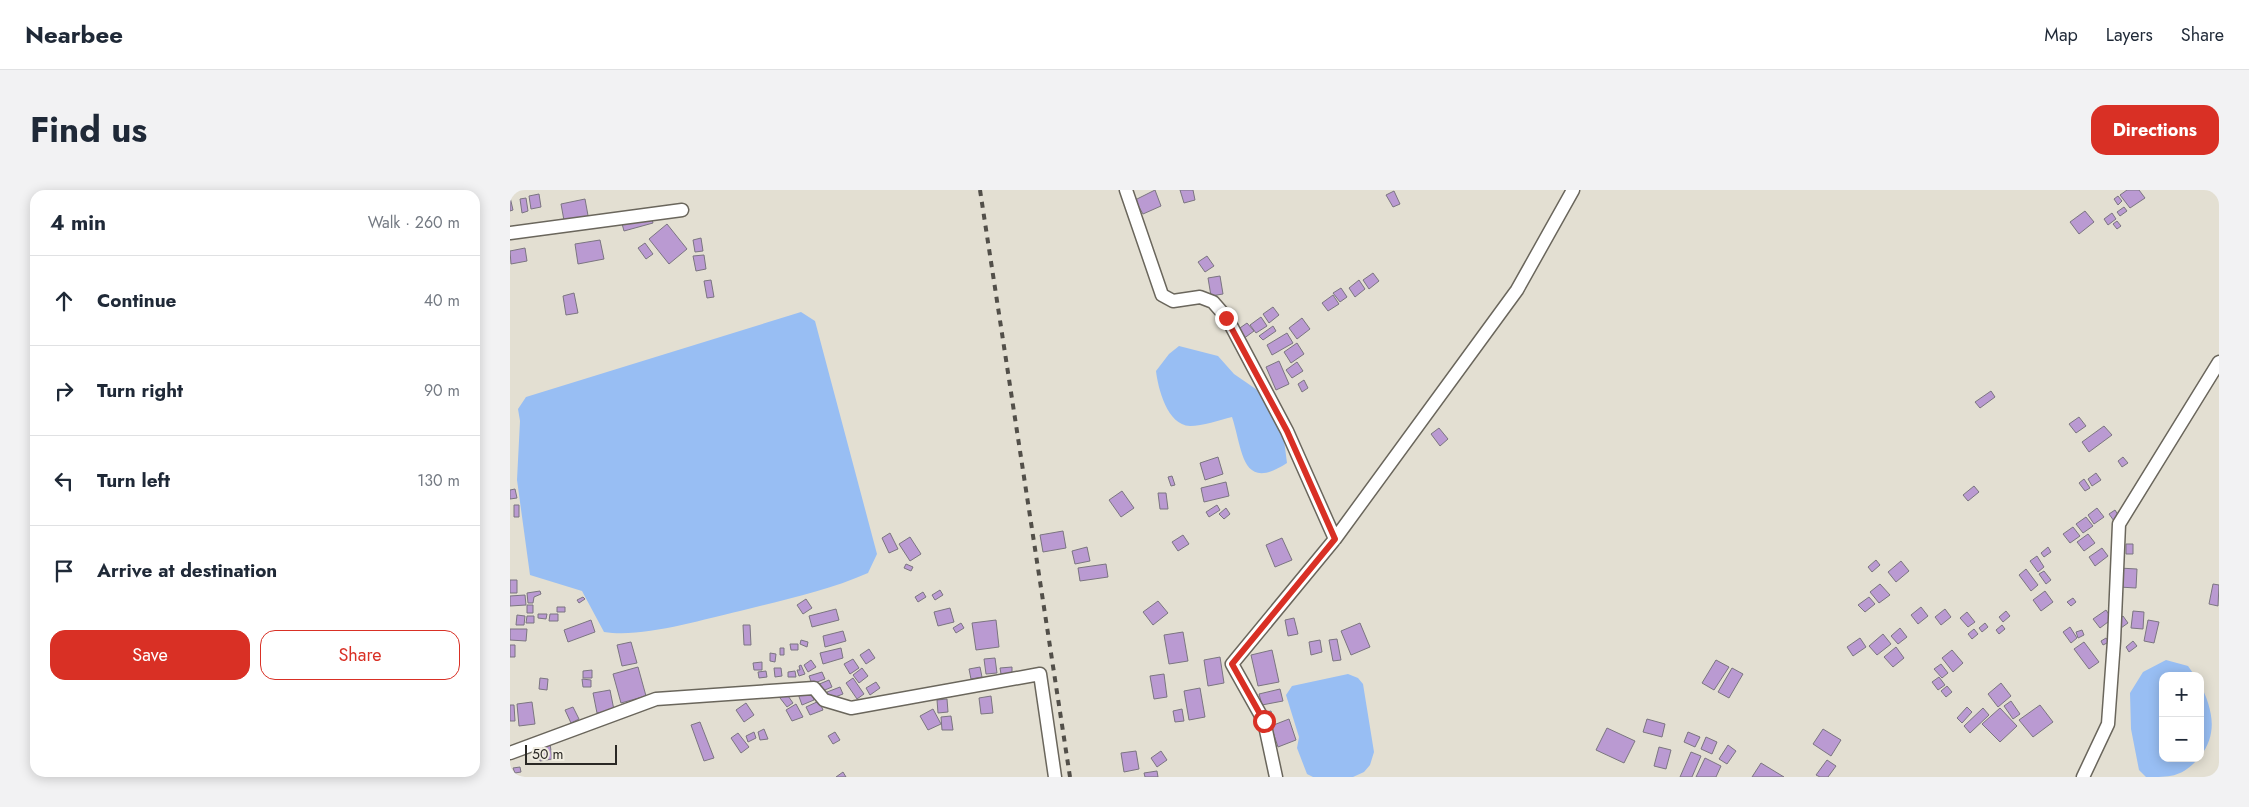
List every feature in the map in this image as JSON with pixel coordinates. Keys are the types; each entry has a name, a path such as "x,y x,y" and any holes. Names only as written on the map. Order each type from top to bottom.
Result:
{"street":[{"path":"1126,190 1162,295 1173,301 1200,296 1213,302 1226,318 1287,431 1335,539"},
{"path":"1276,777 1264,721 1232,664 1335,539 1517,290 1573,190"},
{"path":"510,233 682,210"},
{"path":"2083,777 2108,724 2119,524 2219,362"},
{"path":"510,753 656,699 814,688 824,700 851,708 1040,674 1055,777"}],"water":[{"path":"801,312 815,321 877,554 868,573 789,599 672,627 636,633 604,632 582,591 530,575 517,480 520,421 518,409 526,397"},
{"path":"1179,346 1218,356 1234,374 1266,396 1283,432 1287,463 1272,471 1261,473 1252,470 1246,464 1242,454 1232,417 1195,426 1182,424 1175,419 1165,404 1156,371 1169,354"},
{"path":"2166,660 2188,666 2192,672 2159,672 2159,762 2195,762 2176,775 2146,777 2139,770 2131,729 2130,693 2143,672"},
{"path":"1348,674 1358,678 1363,684 1374,752 1370,765 1364,772 1353,777 1313,777 1307,774 1297,748 1299,737 1286,695 1292,686"},
{"path":"2204,692 2212,720 2210,739 2204,751"}],"building":[{"path":"1155,190 1161,206 1143,214 1135,200"},
{"path":"1180,190 1193,190 1195,200 1184,203"},
{"path":"2127,190 2139,190 2145,198 2130,208 2120,195"},
{"path":"1394,191 1400,204 1393,207 1386,195"},
{"path":"539,194 541,207 531,209 529,196"},
{"path":"2118,196 2122,201 2118,205 2114,199"},
{"path":"510,197 513,210 510,211"},
{"path":"526,198 528,211 522,213 520,199"},
{"path":"585,199 589,221 565,226 561,204"},
{"path":"2124,207 2127,211 2120,216 2117,212"},
{"path":"2085,211 2094,222 2079,234 2070,222"},
{"path":"650,212 653,223 624,231 621,220"},
{"path":"2112,213 2116,219 2108,225 2104,219"},
{"path":"2117,221 2121,226 2117,229 2113,224"},
{"path":"667,224 687,249 669,264 649,239"},
{"path":"701,238 703,251 695,252 693,240"},
{"path":"600,240 604,259 578,264 575,244"},
{"path":"645,243 653,254 646,259 638,248"},
{"path":"525,248 527,261 511,264 510,251"},
{"path":"704,255 706,269 696,271 693,256"},
{"path":"1207,256 1214,266 1205,272 1198,262"},
{"path":"1373,273 1379,281 1369,289 1363,280"},
{"path":"1220,276 1223,294 1211,296 1208,278"},
{"path":"711,280 714,297 707,298 704,281"},
{"path":"1359,280 1365,289 1355,297 1349,288"},
{"path":"1341,288 1347,297 1340,302 1333,293"},
{"path":"574,293 578,313 566,315 563,296"},
{"path":"1333,295 1339,304 1328,311 1322,303"},
{"path":"1273,307 1279,315 1269,323 1263,314"},
{"path":"1261,317 1267,326 1256,333 1250,325"},
{"path":"1302,318 1310,329 1297,339 1289,328"},
{"path":"1247,323 1254,331 1243,339 1237,330"},
{"path":"1273,326 1276,331 1263,340 1259,336"},
{"path":"1287,333 1293,343 1272,355 1267,345"},
{"path":"1297,343 1304,354 1291,363 1284,352"},
{"path":"1279,361 1289,384 1276,390 1266,367"},
{"path":"1297,362 1303,371 1292,378 1286,370"},
{"path":"1304,380 1308,388 1302,392 1298,384"},
{"path":"1991,391 1995,397 1980,408 1975,402"},
{"path":"2079,417 2086,426 2076,433 2069,424"},
{"path":"2104,426 2112,435 2089,452 2082,442"},
{"path":"1439,428 1448,439 1440,446 1431,434"},
{"path":"1218,457 1223,474 1205,480 1200,463"},
{"path":"2123,457 2128,463 2122,467 2118,461"},
{"path":"2096,473 2101,480 2092,486 2088,479"},
{"path":"1172,476 1175,485 1171,486 1168,477"},
{"path":"2084,479 2090,488 2085,491 2079,483"},
{"path":"1226,482 1229,496 1204,502 1201,488"},
{"path":"1974,486 1979,492 1968,501 1963,495"},
{"path":"515,489 517,498 510,499 510,490"},
{"path":"1122,491 1134,508 1121,517 1109,500"},
{"path":"1158,493 1166,493 1168,509 1160,509"},
{"path":"514,505 519,505 519,517 514,517"},
{"path":"1217,505 1220,510 1209,517 1206,512"},
{"path":"1226,508 1230,514 1224,519 1219,514"},
{"path":"2097,508 2104,517 2094,524 2088,515"},
{"path":"2115,510 2120,518 2114,521 2109,514"},
{"path":"2086,517 2093,526 2083,533 2076,524"},
{"path":"2073,527 2080,536 2070,543 2063,534"},
{"path":"1063,531 1066,548 1043,552 1040,535"},
{"path":"890,533 898,549 889,553 882,538"},
{"path":"2088,534 2095,543 2084,551 2077,542"},
{"path":"1183,535 1189,544 1178,551 1172,542"},
{"path":"910,537 921,554 910,561 899,544"},
{"path":"1282,538 1292,560 1275,567 1266,545"},
{"path":"2126,544 2133,544 2133,554 2126,554"},
{"path":"1087,547 1090,561 1075,564 1072,551"},
{"path":"2048,547 2051,552 2044,557 2041,553"},
{"path":"2102,548 2108,556 2095,566 2089,557"},
{"path":"2037,556 2044,567 2038,572 2030,561"},
{"path":"1876,560 1880,565 1872,572 1868,567"},
{"path":"1901,561 1909,571 1896,582 1888,572"},
{"path":"906,564 913,567 911,571 904,568"},
{"path":"1106,564 1108,577 1080,581 1078,568"},
{"path":"2119,568 2137,569 2136,588 2119,587"},
{"path":"2026,569 2038,585 2031,591 2019,575"},
{"path":"2044,571 2051,580 2046,584 2039,574"},
{"path":"510,580 517,580 517,593 510,593"},
{"path":"1880,584 1890,595 1879,603 1870,592"},
{"path":"2213,584 2219,585 2218,606 2209,604"},
{"path":"940,590 943,595 935,600 932,595"},
{"path":"540,591 541,594 534,597 533,603 528,603 527,593"},
{"path":"2045,591 2053,602 2041,611 2033,600"},
{"path":"923,592 926,597 918,602 915,597"},
{"path":"525,595 526,605 510,606 510,596"},
{"path":"583,597 585,599 579,603 577,600"},
{"path":"1869,597 1875,604 1865,612 1858,605"},
{"path":"2073,598 2076,602 2071,606 2067,602"},
{"path":"806,599 812,608 803,614 797,605"},
{"path":"1158,601 1168,613 1153,625 1143,612"},
{"path":"527,605 533,605 533,613 527,613"},
{"path":"557,607 565,607 565,612 557,612"},
{"path":"1921,607 1928,616 1918,624 1911,615"},
{"path":"950,608 954,622 938,626 934,612"},
{"path":"836,609 839,620 812,627 809,616"},
{"path":"1945,609 1951,617 1941,625 1935,617"},
{"path":"2106,610 2112,619 2100,628 2093,619"},
{"path":"2006,611 2010,616 2003,622 1999,617"},
{"path":"2133,611 2144,612 2143,629 2131,628"},
{"path":"1967,612 1975,622 1968,627 1960,618"},
{"path":"538,614 547,614 546,619 538,618"},
{"path":"550,614 558,614 558,621 549,621"},
{"path":"517,615 525,616 524,625 516,625"},
{"path":"527,616 534,616 534,623 526,623"},
{"path":"2123,616 2128,623 2121,628 2116,621"},
{"path":"1294,618 1298,634 1288,636 1285,620"},
{"path":"591,620 595,632 568,642 564,630"},
{"path":"996,620 999,647 976,650 972,623"},
{"path":"2148,620 2159,622 2154,643 2144,641"},
{"path":"961,623 964,628 956,633 953,628"},
{"path":"1360,623 1370,647 1351,655 1341,631"},
{"path":"1985,623 1988,627 1982,632 1979,628"},
{"path":"743,625 750,625 751,645 744,645"},
{"path":"2002,625 2005,629 1999,634 1996,630"},
{"path":"2070,627 2077,638 2071,643 2063,632"},
{"path":"1900,628 1907,637 1898,644 1891,636"},
{"path":"510,629 527,629 526,641 510,640"},
{"path":"1974,629 1978,634 1972,639 1968,634"},
{"path":"2082,630 2084,635 2078,638 2076,632"},
{"path":"843,631 846,641 825,647 823,636"},
{"path":"1183,632 1188,661 1169,664 1164,635"},
{"path":"1883,634 1891,644 1877,655 1869,646"},
{"path":"1860,638 1866,647 1853,656 1847,647"},
{"path":"2106,638 2109,642 2103,645 2101,641"},
{"path":"1337,639 1341,660 1333,661 1329,640"},
{"path":"801,640 808,642 807,647 800,644"},
{"path":"1320,640 1322,652 1311,655 1309,642"},
{"path":"2133,641 2137,646 2129,652 2126,647"},
{"path":"631,642 637,663 622,666 617,645"},
{"path":"2084,642 2099,662 2089,669 2074,649"},
{"path":"790,644 798,644 798,650 791,650"},
{"path":"510,645 515,645 515,657 510,657"},
{"path":"1896,647 1904,658 1893,667 1884,657"},
{"path":"780,648 784,648 784,655 780,655"},
{"path":"841,648 843,658 823,664 820,653"},
{"path":"869,649 875,658 866,664 860,655"},
{"path":"1272,650 1279,682 1258,686 1251,655"},
{"path":"1952,650 1963,663 1953,672 1942,658"},
{"path":"770,653 776,654 775,662 770,661"},
{"path":"1220,657 1224,683 1208,686 1204,660"},
{"path":"995,658 997,673 986,674 984,659"},
{"path":"853,659 859,668 850,674 844,664"},
{"path":"811,660 816,667 808,672 804,665"},
{"path":"1716,660 1729,667 1714,690 1702,683"},
{"path":"762,662 762,670 754,670 753,663"},
{"path":"1941,664 1948,673 1942,678 1934,669"},
{"path":"801,665 805,674 799,676 797,670 800,670 799,666"},
{"path":"638,667 646,696 621,703 613,674"},
{"path":"980,667 982,677 971,679 969,669"},
{"path":"1012,667 1012,673 1001,674 1000,668"},
{"path":"774,668 781,668 782,676 775,677"},
{"path":"862,668 868,676 859,683 853,675"},
{"path":"1732,668 1743,674 1729,698 1718,692"},
{"path":"592,670 592,678 583,678 583,671"},
{"path":"766,671 767,677 759,678 758,672"},
{"path":"795,671 796,677 788,677 788,672"},
{"path":"822,672 825,679 812,684 809,676"},
{"path":"1164,674 1167,697 1154,699 1150,676"},
{"path":"1939,677 1945,685 1938,690 1932,682"},
{"path":"540,678 548,679 547,690 539,689"},
{"path":"853,678 864,694 857,699 846,683"},
{"path":"582,679 591,680 591,687 583,687"},
{"path":"829,680 832,687 820,692 817,685"},
{"path":"876,682 880,688 870,695 866,688"},
{"path":"2001,683 2011,696 1998,707 1988,694"},
{"path":"1947,686 1952,692 1946,697 1941,691"},
{"path":"840,687 843,694 830,699 827,692"},
{"path":"1200,688 1205,717 1189,720 1184,691"},
{"path":"1280,689 1283,701 1262,705 1259,694"},
{"path":"610,690 614,710 597,713 593,693"},
{"path":"797,691 811,691 814,700 802,705"},
{"path":"786,693 793,703 787,707 780,698"},
{"path":"991,696 993,713 981,714 979,698"},
{"path":"947,699 948,712 938,713 937,700"},
{"path":"819,701 823,710 810,715 806,707"},
{"path":"2011,701 2020,714 2013,719 2004,706"},
{"path":"532,702 535,724 519,726 517,704"},
{"path":"746,703 754,715 744,722 736,710"},
{"path":"796,704 803,717 792,721 786,710"},
{"path":"510,705 514,705 515,721 510,721"},
{"path":"2040,705 2053,722 2033,737 2019,720"},
{"path":"573,707 579,719 571,723 565,710"},
{"path":"1967,707 1972,712 1962,723 1957,718"},
{"path":"1983,708 1989,715 1970,733 1964,726"},
{"path":"2000,708 2017,726 2000,742 1982,724"},
{"path":"933,709 941,724 928,730 920,716"},
{"path":"1182,709 1184,721 1175,722 1173,711"},
{"path":"1271,711 1273,720 1269,722 1266,712"},
{"path":"951,716 953,730 942,730 941,717"},
{"path":"1289,719 1296,740 1278,747 1271,726"},
{"path":"1647,719 1665,724 1662,737 1643,732"},
{"path":"700,722 714,758 704,761 691,725"},
{"path":"1607,728 1635,741 1624,763 1596,750"},
{"path":"764,729 768,739 760,740 758,732"},
{"path":"1823,729 1841,740 1831,756 1813,744"},
{"path":"754,732 756,738 748,742 746,736"},
{"path":"835,732 840,740 833,744 828,736"},
{"path":"1688,732 1700,737 1695,747 1684,742"},
{"path":"738,733 749,747 741,753 731,738"},
{"path":"1706,737 1717,742 1712,754 1701,749"},
{"path":"550,743 552,759 540,761 538,745"},
{"path":"1728,745 1736,751 1727,764 1719,759"},
{"path":"1659,747 1671,750 1666,769 1654,766"},
{"path":"1136,751 1139,769 1124,772 1121,753"},
{"path":"1161,751 1167,760 1157,767 1151,758"},
{"path":"1691,752 1701,756 1692,777 1680,777"},
{"path":"1705,758 1721,766 1716,777 1696,777"},
{"path":"1827,760 1836,766 1828,777 1816,775"},
{"path":"1761,763 1784,777 1752,777"},
{"path":"520,767 521,772 515,773 513,768"},
{"path":"1157,771 1158,777 1145,777 1144,773"},
{"path":"843,772 846,777 836,777"}],"railway":[{"path":"980,190 1070,777"}],"route":[{"path":"1226,318 1287,431 1335,539 1232,664 1264,721"}]}
